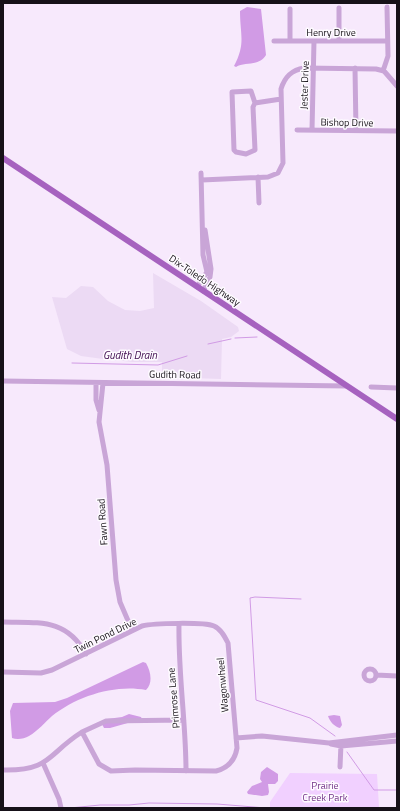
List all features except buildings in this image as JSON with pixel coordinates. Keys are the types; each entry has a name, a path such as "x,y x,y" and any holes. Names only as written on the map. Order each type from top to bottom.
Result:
{"main road":[{"name":"Dix-Toledo Highway","path":"3,158 397,419"}],"street":[{"path":"383,71 388,56 387,7"},
{"path":"339,8 339,41"},
{"path":"290,9 290,41"},
{"name":"Henry Drive","path":"274,41 387,41"},
{"name":"Jester Drive","path":"312,130 314,41"},
{"path":"355,68 356,131"},
{"path":"202,180 258,177 276,174 283,163 282,84 288,75 298,69 376,69 383,71 397,86"},
{"path":"251,91 255,103 253,107 255,150 246,154 236,152 234,150 232,92 251,91"},
{"path":"255,103 281,99"},
{"name":"Bishop Drive","path":"297,130 397,131"},
{"path":"197,287 207,272 202,173"},
{"path":"258,177 259,203"},
{"path":"203,291 212,269 206,257"},
{"name":"Gudith Road","path":"3,381 347,386"},
{"name":"Fawn Road","path":"96,383 96,400 99,410 100,429 108,465 116,580 120,602 132,630"},
{"name":"Fawn Road","path":"99,410 102,403 103,383"},
{"path":"371,387 397,388"},
{"path":"3,622 42,623 56,625 72,634 86,654"},
{"name":"Twin Pond Drive","path":"3,672 45,672 56,669 132,630 150,624 209,625 216,627"},
{"name":"Primrose Lane","path":"179,624 178,648 184,720 186,771"},
{"name":"Wagonwheel","path":"82,732 97,761 107,770 114,772 135,770 215,772 225,768 234,759 236,738 228,643 223,634 216,627"},
{"path":"376,675 397,676"},
{"path":"3,770 25,770 43,763 82,732 106,721 184,720"},
{"path":"329,743 341,740 397,734"},
{"path":"236,738 262,736 329,743 341,746 397,741"},
{"path":"379,736 379,742"},
{"path":"340,767 341,740"},
{"path":"43,763 58,795 61,808"}],"shaded area":[{"path":"247,7 261,9 266,55 260,61 236,67 234,66 238,58 242,39 240,11"},
{"path":"153,273 201,301 238,327 239,331 231,337 222,339 221,379 162,377 162,362 133,362 81,356 67,349 52,297 66,298 81,286 93,287 108,301 125,310 140,311 154,308"},
{"path":"143,662 148,666 150,674 150,684 146,690 109,690 85,697 62,709 29,736 20,739 12,738 10,711 13,703 55,702 67,698"},
{"path":"129,714 141,717 142,719 110,728 104,728 102,724 107,719 122,717"},
{"path":"328,716 340,716 342,725 340,728 333,724"},
{"path":"267,767 278,774 278,781 275,784 268,784 268,795 262,796 248,794 247,792 252,786 262,782 260,779 261,772"}],"green space":[{"name":"Prairie Creek Park","path":"290,773 377,774 379,807 397,808 270,808 270,802"}],"waterway":[{"name":"Gudith Drain","path":"235,338 257,337"},
{"name":"Gudith Drain","path":"208,344 231,339"},
{"name":"Gudith Drain","path":"72,363 158,365 187,356"},
{"path":"301,599 250,598 256,700 310,718 335,736"},
{"path":"347,752 374,790 397,790"},
{"path":"70,808 149,803 217,804 266,808"}]}
